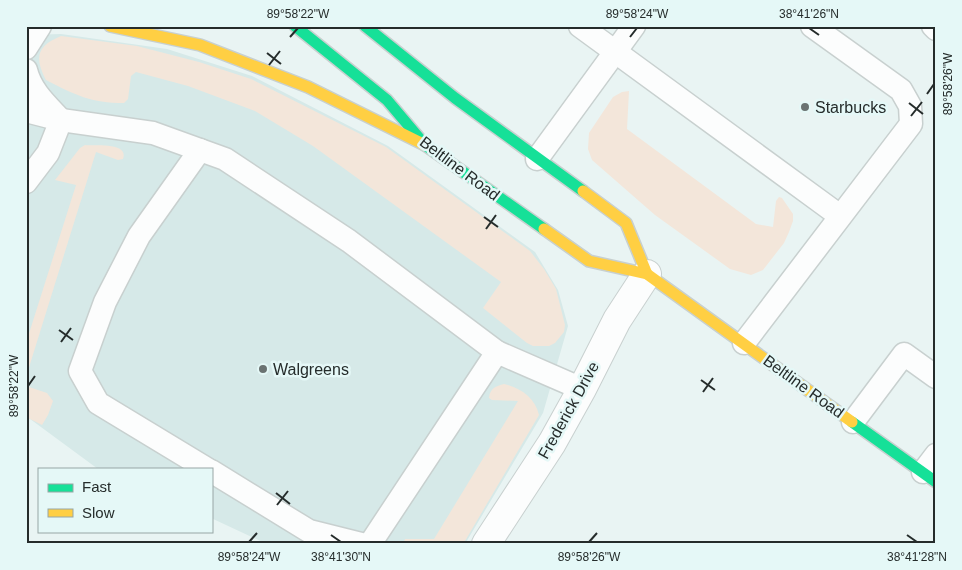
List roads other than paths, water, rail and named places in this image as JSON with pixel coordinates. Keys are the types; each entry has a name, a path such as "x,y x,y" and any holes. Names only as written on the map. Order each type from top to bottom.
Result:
{"main road":[{"path":"110,26 200,45 308,87 424,145"},
{"name":"Beltline Road","path":"295,26 387,100 424,145 589,262 647,274 853,422 931,469"},
{"path":"365,26 455,98 626,224 647,274"}],"street":[{"name":"Frederick Drive","path":"486,544 552,443 617,320 647,274"}],"lane":[{"path":"26,48 40,26"},
{"path":"580,26 840,216"},
{"path":"538,159 634,26"},
{"path":"744,343 911,124 910,106 901,90 812,26"},
{"path":"26,70 36,92 61,120"},
{"path":"26,110 61,120 153,133 225,159 349,241 497,352 582,389"},
{"path":"26,182 48,152 61,120"},
{"path":"200,150 139,236 105,302 80,371 98,403 205,468"},
{"path":"370,544 497,352"},
{"path":"853,422 904,354 936,377"},
{"path":"212,472 309,531 361,544"}],"place":[{"name":"Starbucks","path":"805,107"},
{"name":"Walgreens","path":"263,369"}]}
